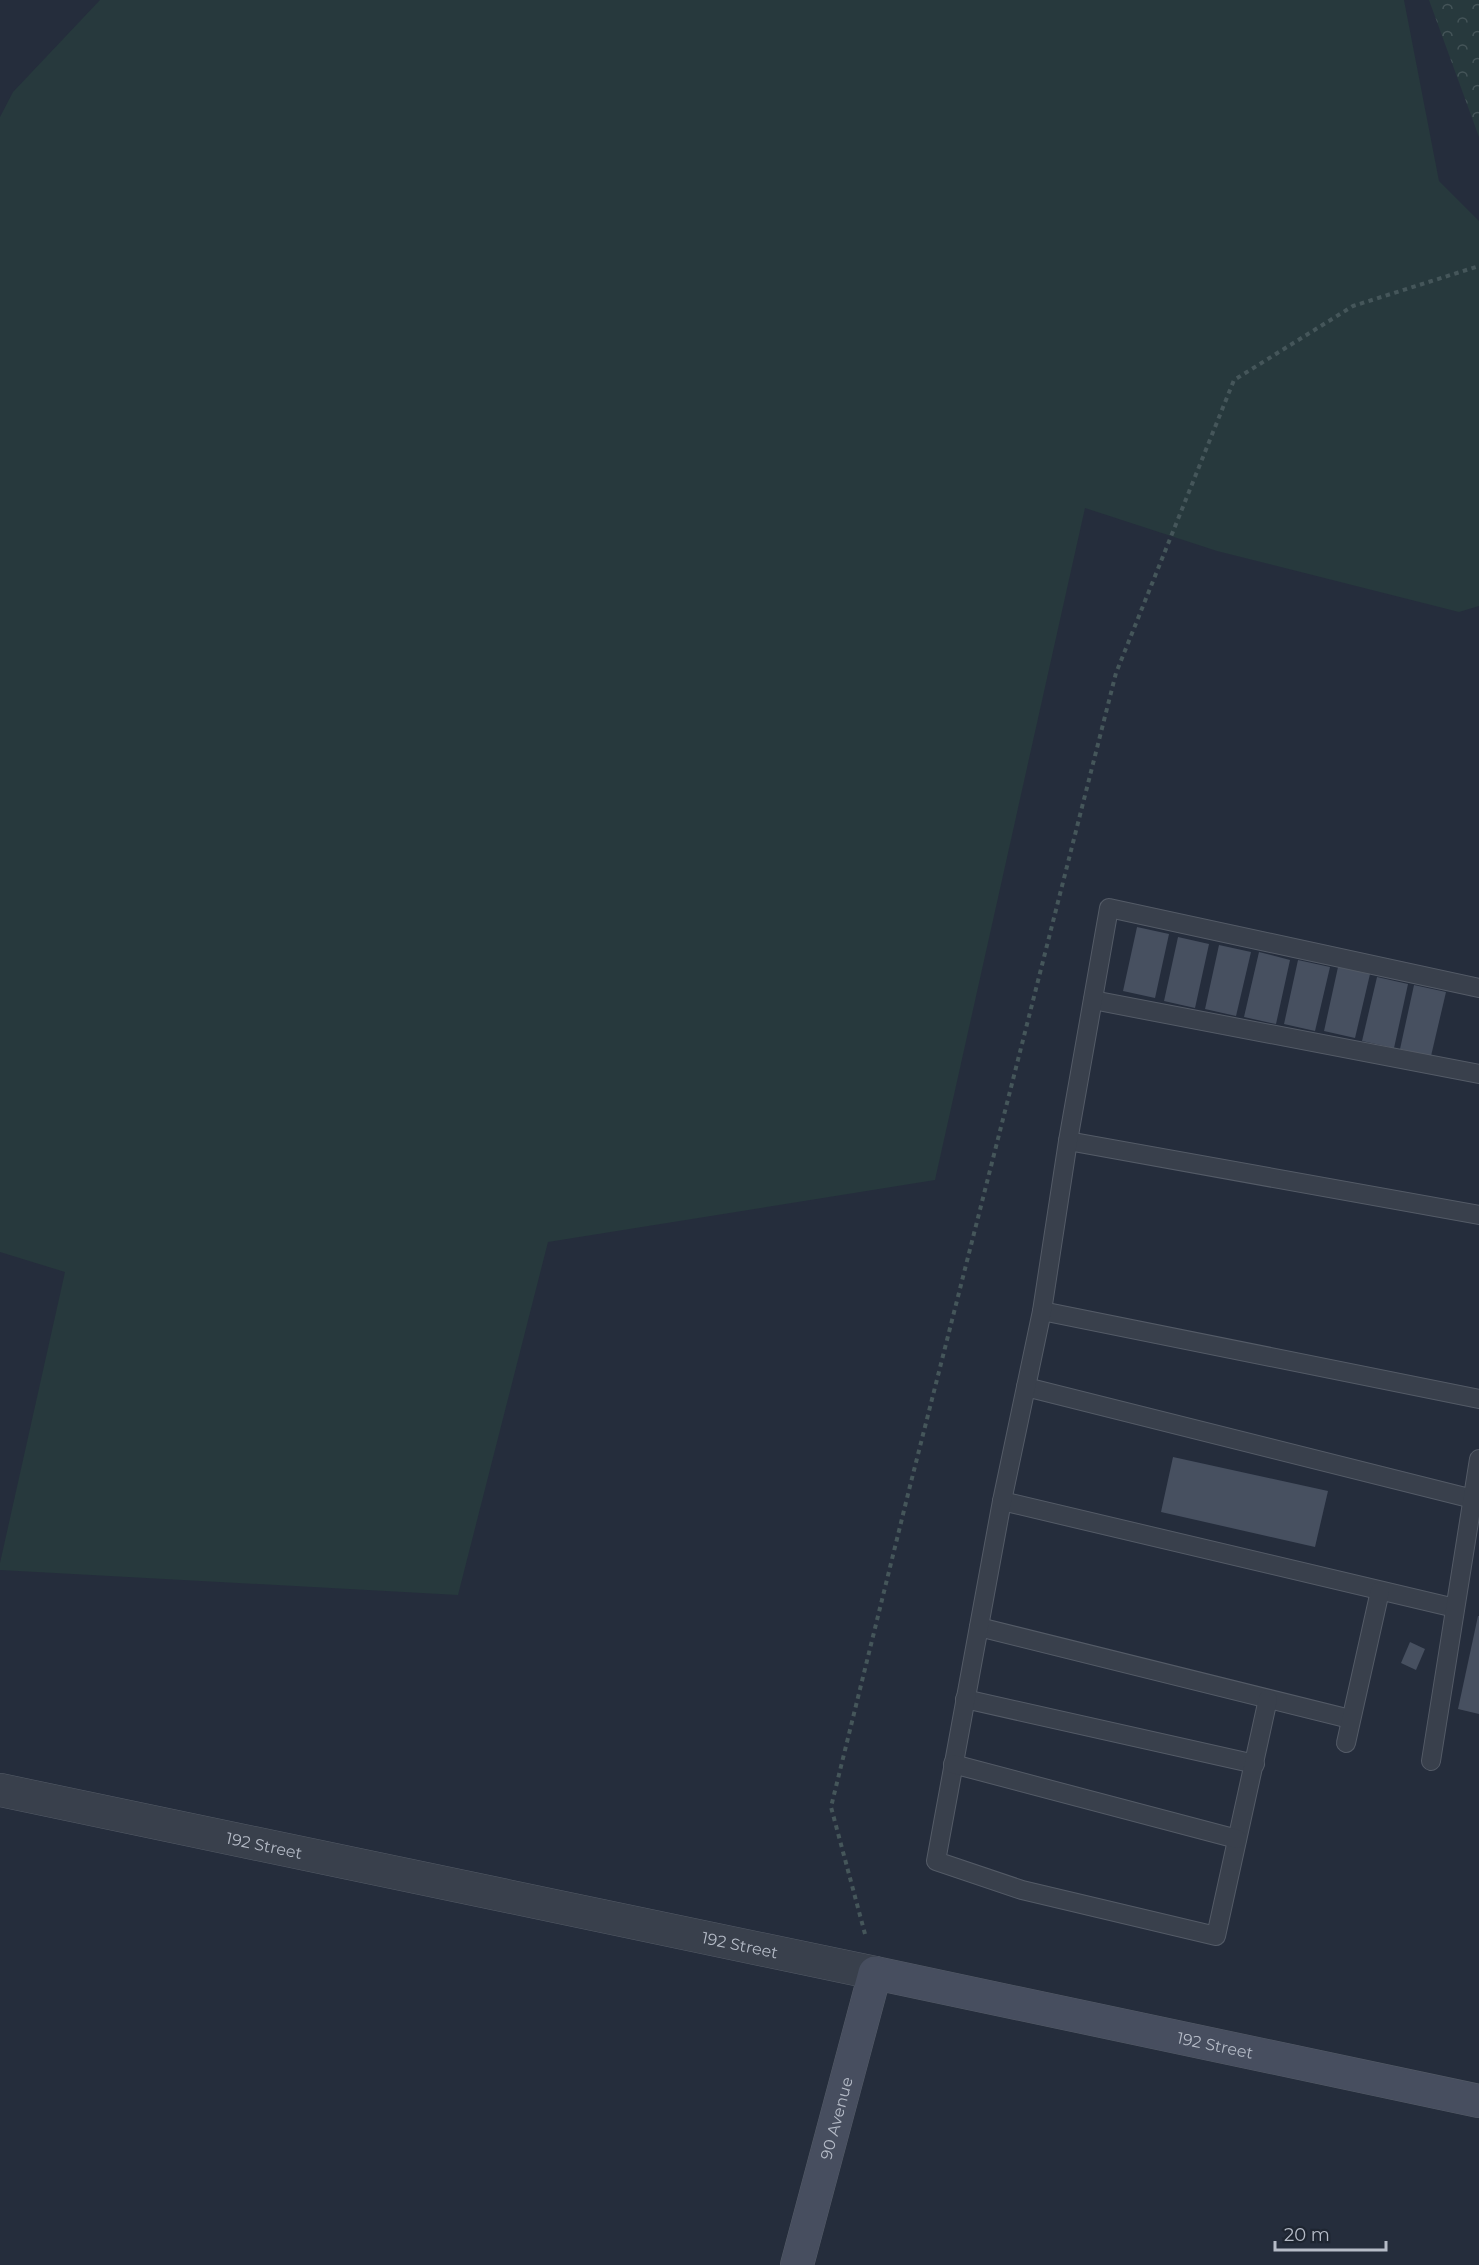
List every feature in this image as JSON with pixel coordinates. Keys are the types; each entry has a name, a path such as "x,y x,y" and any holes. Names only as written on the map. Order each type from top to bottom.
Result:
{"main road":[{"name":"192 Street","path":"875,1973 1479,2101"},
{"name":"90 Avenue","path":"797,2265 875,1973"}],"street":[{"name":"192 Street","path":"0,1790 875,1973"}],"lane":[{"path":"1268,1699 1216,1936 1022,1890 936,1861 1002,1501 1042,1311 1068,1141 1109,908 1479,988"},
{"path":"1093,1000 1479,1074"},
{"path":"1068,1141 1479,1215"},
{"path":"1042,1311 1479,1399"},
{"path":"1026,1387 1473,1499"},
{"path":"1431,1761 1479,1459"},
{"path":"1002,1501 1455,1608"},
{"path":"1346,1743 1380,1591"},
{"path":"979,1627 1350,1719"},
{"path":"965,1699 1255,1764"},
{"path":"953,1764 1237,1839"}],"path":[{"path":"875,1973 831,1807 1116,673 1234,380 1353,306 1479,266"}],"green space":[{"path":"100,0 1404,0 1439,181 1479,221 1479,606 1459,612 1217,551 1085,508 935,1180 548,1242 458,1595 0,1570 65,1272 0,1252 0,117 13,92"},
{"path":"1429,0 1479,0 1479,137"}],"building":[{"path":"1137,927 1169,934 1155,998 1123,991"},
{"path":"1178,937 1209,944 1195,1008 1164,1001"},
{"path":"1219,945 1251,952 1236,1016 1205,1009"},
{"path":"1259,952 1290,960 1276,1024 1244,1017"},
{"path":"1298,960 1330,967 1315,1031 1284,1024"},
{"path":"1338,967 1370,974 1355,1038 1324,1031"},
{"path":"1377,977 1408,984 1394,1048 1362,1041"},
{"path":"1414,985 1446,992 1431,1056 1400,1049"},
{"path":"1173,1457 1328,1491 1315,1547 1161,1512"},
{"path":"1479,1616 1479,1714 1458,1709"},
{"path":"1410,1642 1425,1649 1416,1670 1401,1663"}]}
